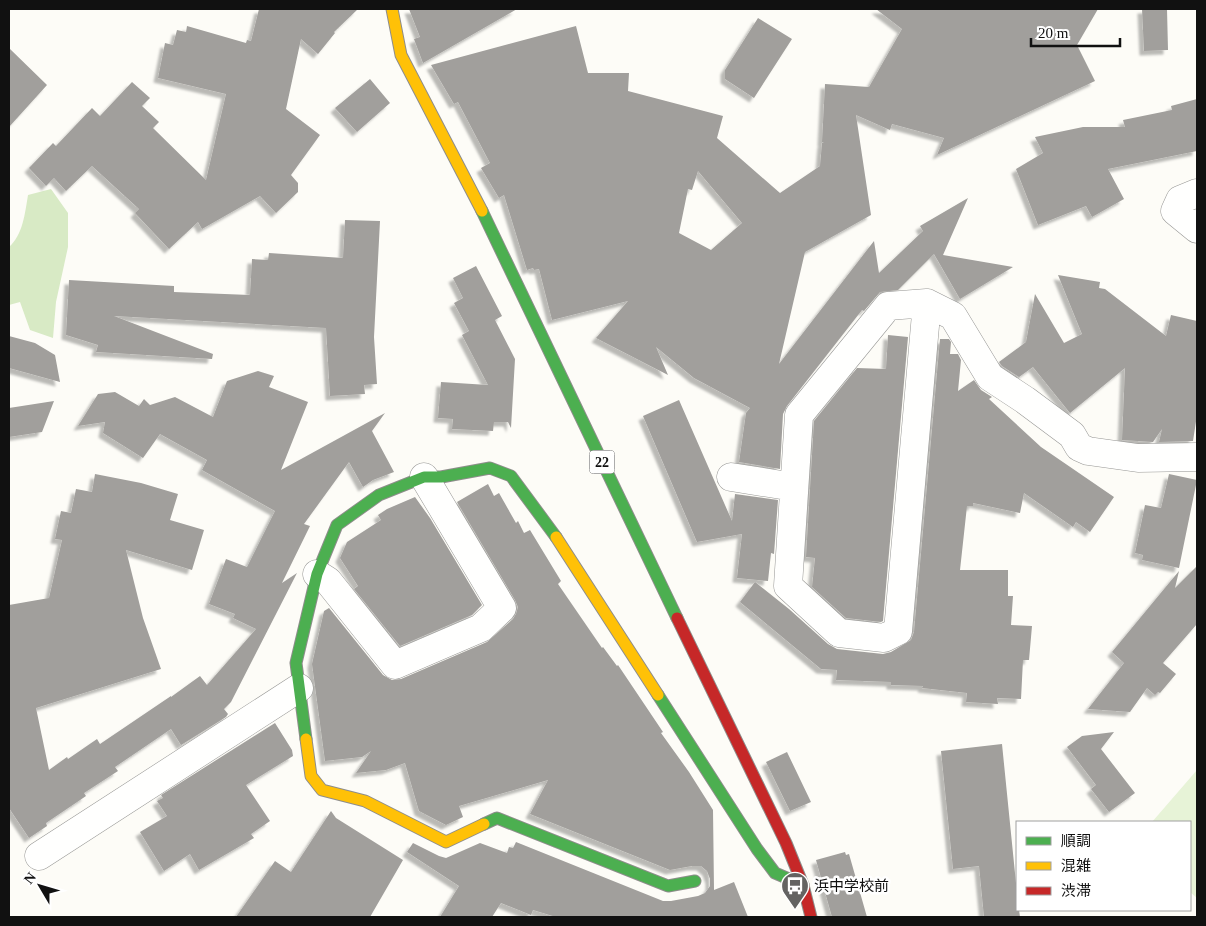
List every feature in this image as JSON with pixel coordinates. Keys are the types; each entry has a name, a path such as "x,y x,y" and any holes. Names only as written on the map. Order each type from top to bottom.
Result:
{"street":[{"name":"22","path":"392,9 401,55 481,210 786,843 803,886 810,917"},
{"path":"1197,193 1180,200 1175,211 1197,228"},
{"path":"927,303 898,632 884,638 839,634 788,586 799,415 888,306 927,303 953,316 990,377 1072,435 1080,447 1088,451 1138,458 1197,457"},
{"path":"695,882 668,886 497,818 446,842 365,801 322,790 311,776 296,663 317,574 337,525 379,495 424,477 441,477 490,468 511,476 544,519 575,566 757,849 775,873 803,886"},
{"path":"317,574 328,581 396,665 481,628 502,608 424,477"},
{"path":"731,477 794,487"},
{"path":"39,856 298,688"}],"green space":[{"path":"51,189 68,213 68,247 56,302 53,338 30,330 20,302 9,305 9,247 20,230 28,195"},
{"path":"1197,770 1197,898 1191,893 1191,821 1153,821"}],"building":[{"path":"259,9 358,9 334,32 318,54 301,39 286,109 320,135 291,175 298,183 298,192 276,213 260,196 202,229 198,222 169,249 135,213 139,209 92,166 66,191 54,178 46,186 29,168 53,143 56,146 92,108 100,116 132,82 150,98 142,106 159,122 153,128 206,180 226,94 158,78 165,43 173,45 177,30 186,32 187,26 246,43 247,40 251,41"},
{"path":"409,9 517,9 423,63 414,39 420,37"},
{"path":"876,9 1098,9 1077,45 1095,81 937,155 944,138 892,124 890,130 856,115 871,215 805,252 779,364 874,241 879,273 923,231 920,226 968,198 943,255 1013,267 960,299 934,254 898,290 880,292 864,311 862,310 787,406 783,414 780,469 739,462 746,413 750,408 694,378 656,347 668,375 596,338 628,301 552,320 539,269 527,270 504,195 499,198 481,168 490,163 458,102 454,104 431,65 576,26 588,73 629,73 628,91 723,116 717,138 780,193 820,166 822,143 824,143 822,142 825,84 869,87 902,29","holes":["698,171 742,223 711,250 679,233 688,189 692,190"]},
{"path":"1142,9 1167,9 1168,50 1144,51"},
{"path":"758,18 792,39 754,98 725,79 725,70"},
{"path":"9,48 47,85 9,127"},
{"path":"370,79 390,103 357,132 335,108"},
{"path":"1197,99 1197,151 1108,169 1124,199 1092,217 1086,206 1038,225 1016,169 1043,153 1035,137 1083,127 1125,127 1123,120 1172,110 1171,106"},
{"path":"345,220 380,221 374,337 377,384 364,385 365,394 330,396 326,328 114,316 213,354 212,359 96,352 98,345 66,335 69,280 174,286 174,292 250,295 252,259 268,260 269,253 343,258"},
{"path":"476,266 502,316 495,320 515,359 511,428 508,422 494,422 493,431 452,429 453,419 438,418 441,382 488,385 462,335 469,331 454,303 463,298 453,278"},
{"path":"1058,275 1100,282 1099,288 1105,289 1166,336 1171,315 1197,321 1197,415 1193,441 1159,442 1162,429 1153,442 1122,440 1125,368 1070,413 1033,367 1019,377 1002,366 999,362 1026,342 1035,294 1064,343 1082,334"},
{"path":"888,335 908,337 883,621 881,622 846,618 812,587 815,558 806,557 814,421 857,368 886,369"},
{"path":"9,336 35,343 55,355 60,382 9,368"},
{"path":"940,339 949,339 951,342 950,354 958,354 961,360 958,391 974,380 981,390 992,397 989,399 1041,447 1114,497 1090,532 1076,522 1073,527 1024,493 1020,513 973,503 973,506 967,506 960,570 1008,570 1008,596 1013,596 1011,625 1032,626 1029,660 1023,660 1021,699 997,698 998,704 966,702 967,693 922,688 923,686 891,685 891,682 836,680 837,670 821,669 740,602 755,582 828,644 837,649 883,654 891,652 911,640 914,632"},
{"path":"258,371 274,376 269,387 308,402 281,470 385,413 372,431 394,472 373,480 363,487 349,462 304,524 310,526 282,583 297,573 231,702 224,709 228,714 226,717 181,745 171,729 115,767 118,771 84,793 86,796 46,823 47,826 29,838 9,808 9,605 49,598 62,540 55,539 61,511 71,513 76,489 92,492 95,474 141,483 178,494 170,520 204,530 192,570 126,550 143,618 161,669 36,708 49,770 97,739 100,744 200,676 207,685 256,629 233,618 235,614 209,604 226,559 247,567 275,511 202,470 207,460 160,434 143,458 103,433 105,422 78,426 98,394 115,392 139,406 144,399 150,405 175,397 213,417 227,381"},
{"path":"679,400 732,521 735,494 778,500 774,554 771,553 768,581 737,578 742,534 697,542 643,416"},
{"path":"54,401 42,432 9,437 9,408"},
{"path":"1169,474 1197,480 1179,568 1142,560 1143,555 1135,553 1145,505 1161,508"},
{"path":"488,484 494,496 499,493 524,533 530,530 561,581 558,584 602,648 618,665 713,810 714,890 734,882 748,917 556,917 533,910 531,915 501,903 492,917 440,917 459,886 407,852 413,843 446,858 480,843 507,853 509,847 513,848 516,842 663,901 698,896 705,893 710,886 710,879 707,871 701,866 670,870 530,814 548,780 459,806 463,817 446,825 419,811 405,763 386,770 356,773 371,751 362,757 325,761 312,664 324,611 329,608 383,675 392,680 401,679 487,642 513,619 516,614 518,607 515,600 457,502"},
{"path":"415,497 430,518 482,605 472,615 400,646 354,589 358,586 340,558 347,542 381,520 378,515"},
{"path":"1197,566 1197,624 1163,663 1176,674 1160,693 1158,692 1155,695 1147,688 1130,712 1088,709 1124,663 1112,652 1179,571 1175,588"},
{"path":"275,723 292,750 293,756 246,785 270,821 251,834 254,838 199,870 190,854 164,871 140,832 167,816 157,801 163,798 161,795"},
{"path":"1114,732 1101,749 1135,793 1109,812 1091,789 1096,785 1067,747 1082,736"},
{"path":"1002,744 1016,883 1016,911 1019,911 1020,917 984,917 979,866 953,869 941,751"},
{"path":"787,752 811,802 790,811 766,762"},
{"path":"331,811 336,818 403,860 370,917 236,917 275,861 291,872"},
{"path":"845,852 846,855 849,854 867,917 832,917 816,860"}],"traffic: fast":[{"path":"482,211 677,618"},
{"path":"306,739 296,663 317,574 337,525 379,495 424,477 441,477 490,468 511,476 556,537"},
{"path":"658,695 757,849 775,873 803,885"},
{"path":"484,824 497,818 668,886 695,881"}],"traffic: slow":[{"path":"392,9 401,55 482,211"},
{"path":"556,537 658,695"},
{"path":"306,739 311,776 322,790 365,801 446,842 484,824"}],"traffic: jam":[{"path":"677,618 786,843 803,885 811,917"}],"place":[{"name":"浜中学校前","path":"795,910"}]}
